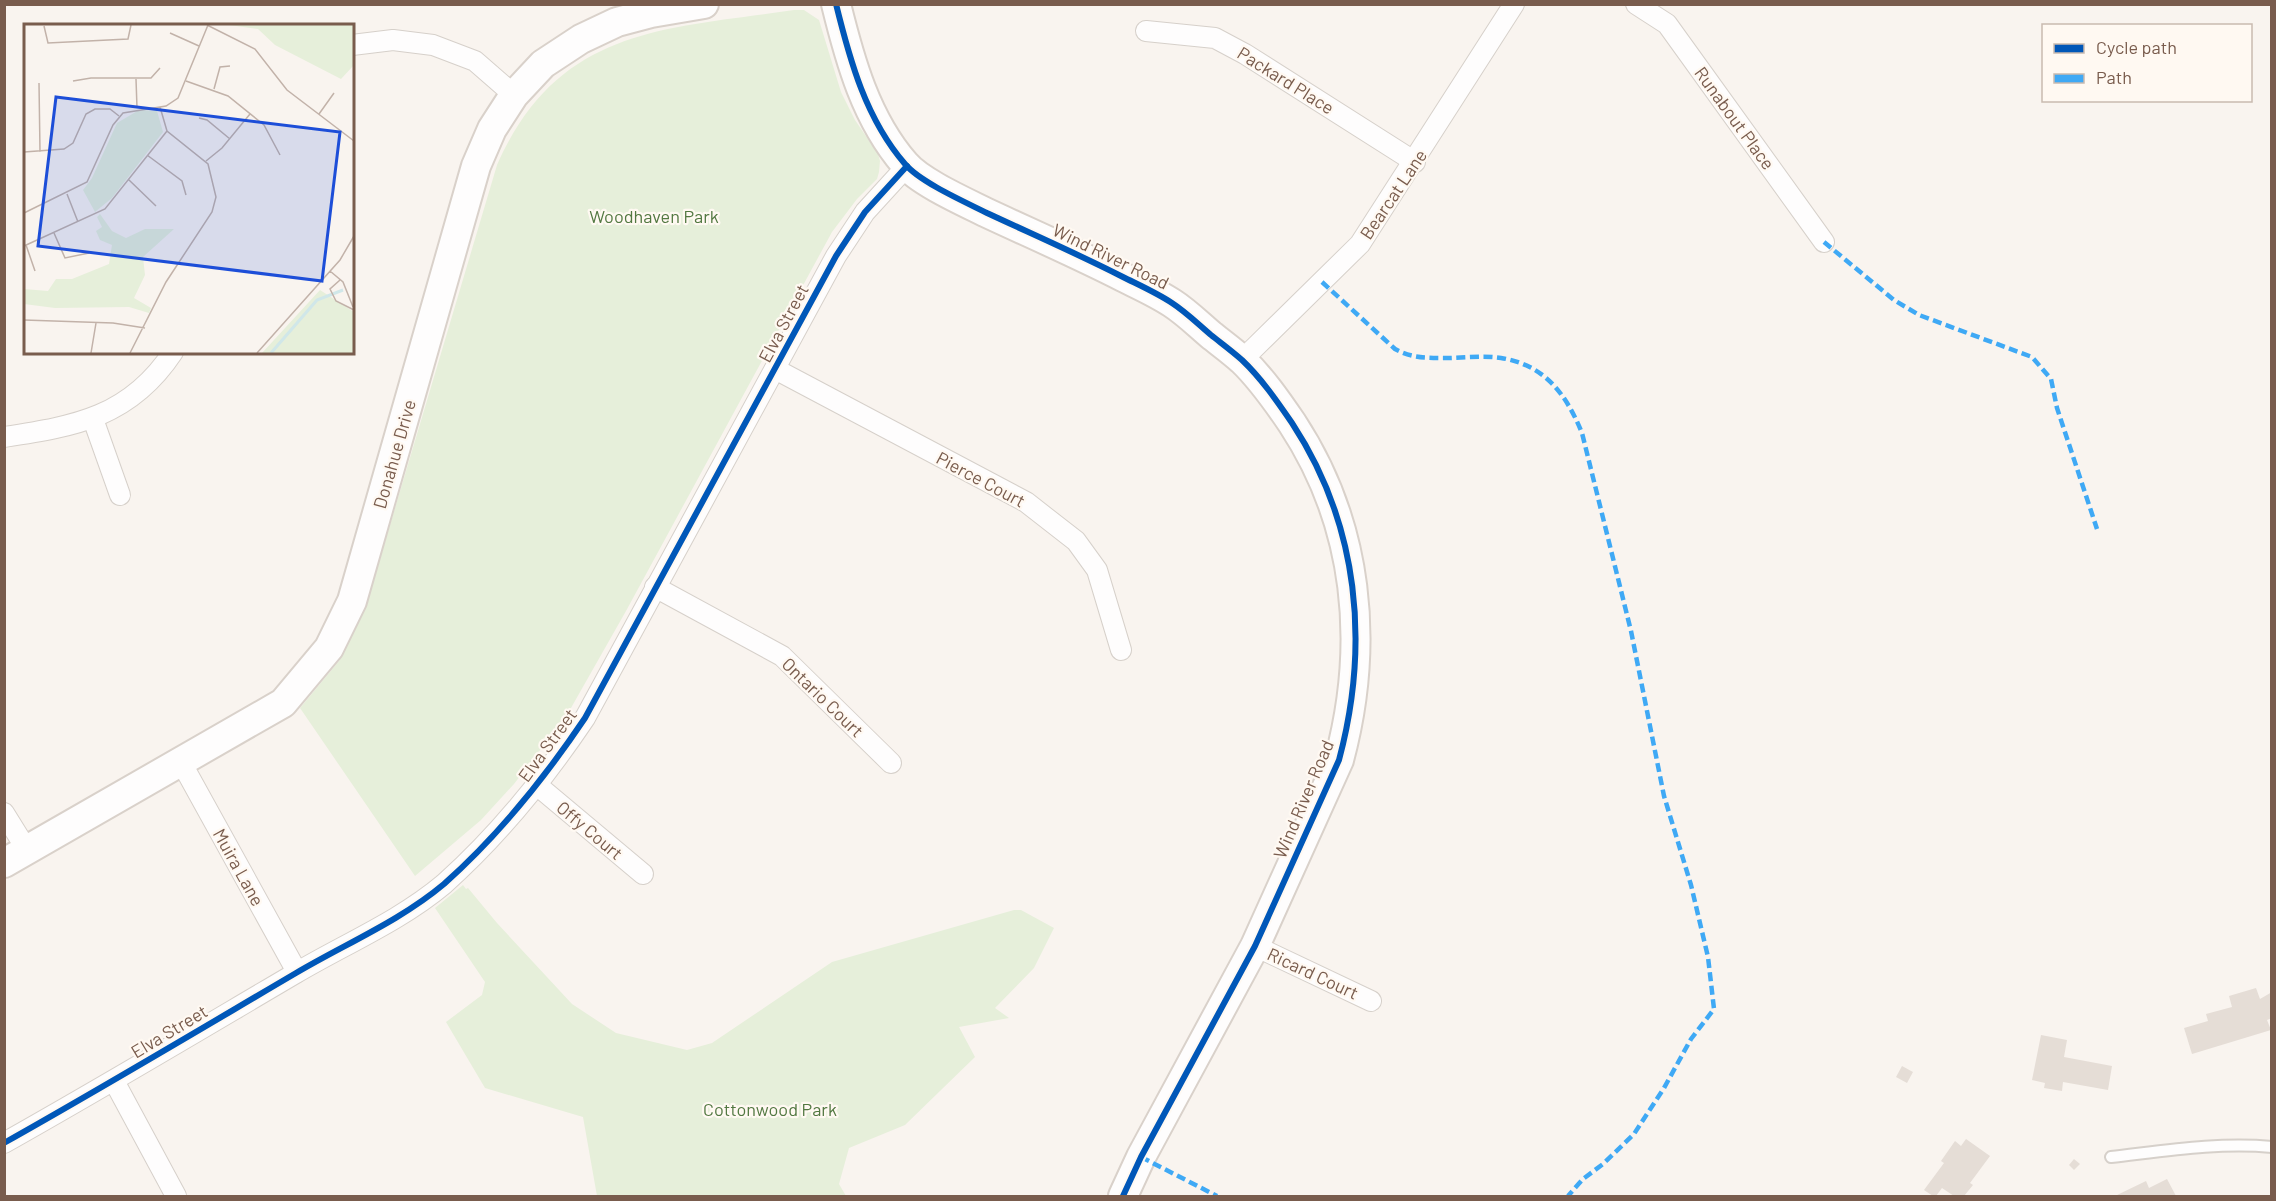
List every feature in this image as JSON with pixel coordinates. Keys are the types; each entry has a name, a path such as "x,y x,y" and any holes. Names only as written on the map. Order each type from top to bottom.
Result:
{"street":[{"name":"Donahue Drive","path":"16,857 283,703 329,648 352,601 476,166 492,129 514,95 543,64 581,39 650,9 705,4"},
{"name":"Wind River Road","path":"836,4 851,64 860,87 882,130 907,166 951,196 1173,303 1242,360 1263,384 1299,435 1327,491 1338,520 1348,561 1357,641 1352,702 1339,760 1255,946 1142,1157 1124,1197"},
{"name":"Bearcat Lane","path":"1242,360 1360,244 1415,162 1514,4"},
{"name":"Runabout Place","path":"1636,4 1667,24 1824,242"},
{"name":"Packard Place","path":"1146,31 1215,38 1245,54 1415,162"},
{"path":"354,45 393,40 433,45 475,61 514,95"},
{"name":"Elva Street","path":"4,1143 114,1081 297,972 386,924 441,886 492,838 538,786 591,709 836,256 865,212 907,166"},
{"path":"4,437 60,429 93,419 116,408 159,373 171,354"},
{"name":"Pierce Court","path":"775,369 1026,502 1076,541 1097,570 1121,650"},
{"path":"93,419 120,495"},
{"name":"Ontario Court","path":"655,587 782,656 891,764"},
{"name":"Muira Lane","path":"181,762 297,972"},
{"name":"Offy Court","path":"538,786 643,874"},
{"path":"4,813 16,857"},
{"name":"Ricard Court","path":"1255,946 1371,1001"},
{"path":"114,1081 176,1197"}],"lane":[{"path":"2111,1157 2190,1148 2249,1145 2271,1147"}],"green space":[{"name":"Woodhaven Park","path":"804,10 819,20 841,92 855,120 878,154 880,161 877,179 857,199 832,232 567,715 514,784 481,820 415,876 300,708 339,661 365,609 497,165 522,119 551,85 584,60 620,43 659,31"},
{"name":"Cottonwood Park","path":"463,885 572,1004 616,1033 687,1050 712,1043 832,962 1014,910 1021,910 1054,928 1034,968 995,1008 1009,1018 959,1027 975,1057 905,1125 849,1148 839,1184 846,1196 597,1196 583,1117 485,1088 446,1022 482,995 485,982 435,908"}],"building":[{"path":"2256,988 2260,999 2272,992 2272,1018 2267,1020 2271,1030 2192,1054 2184,1028 2208,1021 2206,1014 2232,1007 2229,996"},
{"path":"2041,1035 2067,1040 2064,1057 2112,1066 2108,1090 2063,1082 2062,1091 2044,1088 2045,1083 2032,1080"},
{"path":"1902,1066 1913,1072 1907,1083 1896,1077"},
{"path":"1966,1139 1990,1156 1970,1183 1973,1185 1964,1196 1954,1196 1942,1188 1936,1196 1924,1190 1944,1163 1941,1161 1955,1141 1961,1146"},
{"path":"2074,1159 2080,1164 2074,1170 2069,1165"},
{"path":"2167,1179 2176,1196 2115,1196 2146,1181 2149,1188"}],"marked path":[{"path":"1824,242 1894,300 1919,315 2032,357 2051,379 2057,408 2097,529"},
{"path":"1322,282 1401,352 1425,358 1494,357 1530,367 1542,375 1561,394 1582,433 1631,631 1664,796 1691,885 1708,957 1714,1009 1691,1039 1664,1088 1634,1134 1603,1164 1583,1179 1568,1196"},
{"path":"1141,1157 1217,1196"}],"cycle path":[{"path":"836,4 847,47 870,109 891,147 905,164 921,178 955,197 1160,296 1182,310 1238,357 1256,374 1275,398 1315,462 1332,502 1344,544 1352,586 1355,629 1354,673 1349,716 1339,760 1255,946 1141,1157 1123,1196"},
{"path":"4,1143 409,909 444,884 502,826 537,784 585,718 836,256 865,212 907,166"}]}
